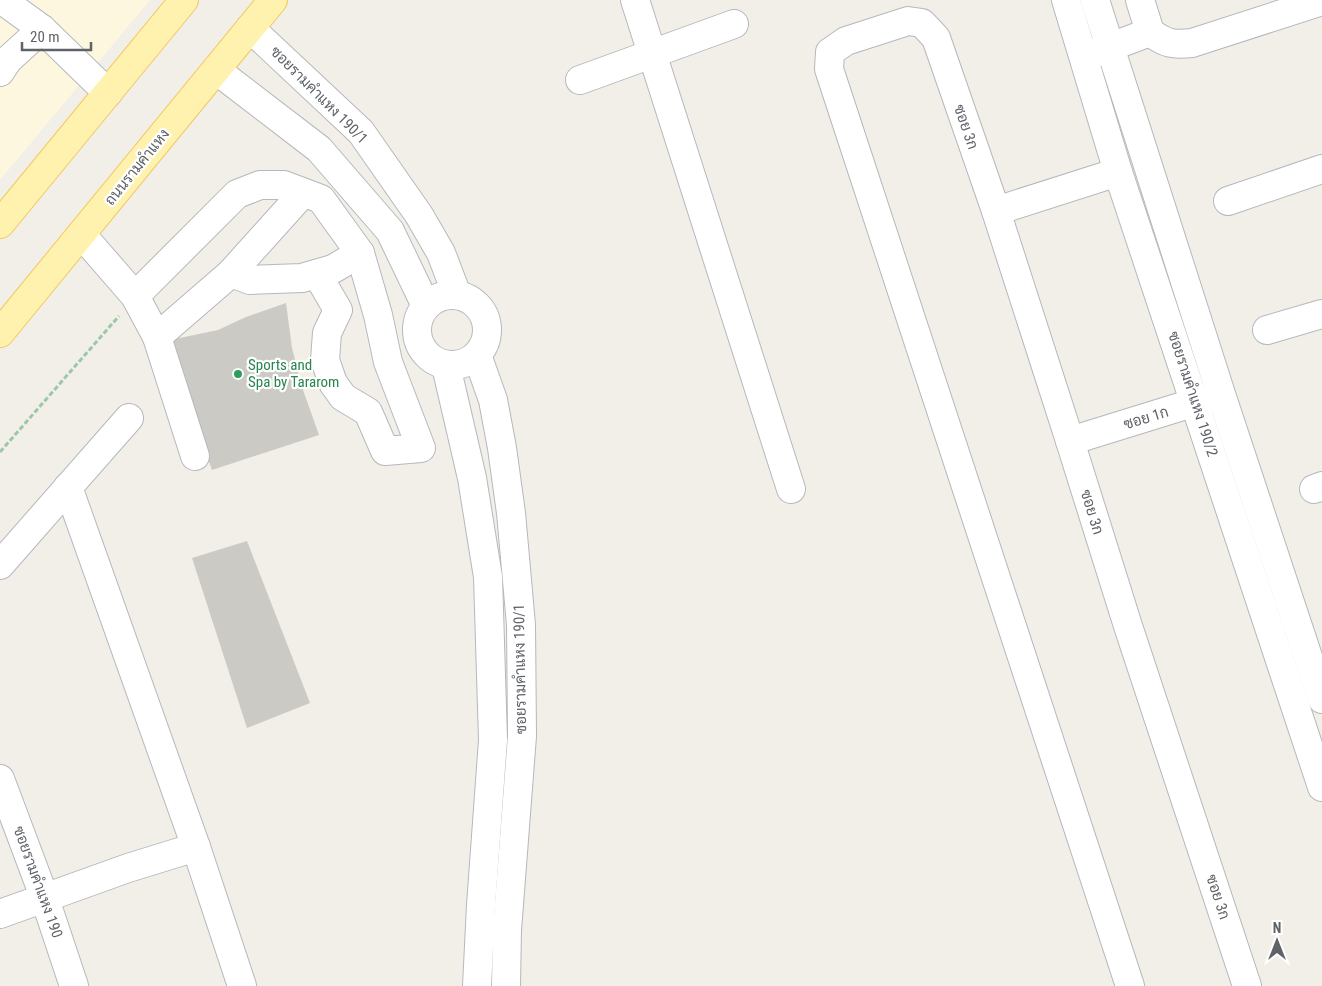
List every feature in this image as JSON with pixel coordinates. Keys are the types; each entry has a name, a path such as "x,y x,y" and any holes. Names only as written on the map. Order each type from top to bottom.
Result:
{"main road":[{"path":"0,224 184,0"},
{"name":"ถนนรามคำแหง","path":"0,333 273,0"}],"street":[{"path":"635,0 791,489"},
{"name":"ซอยรามคำแหง 190/2","path":"1066,0 1118,172 1208,398 1322,699"},
{"name":"ซอยรามคำแหง 190/2","path":"1095,0 1208,398 1322,787"},
{"path":"1140,0 1150,32 1162,41 1176,45 1192,42 1322,2"},
{"path":"7,1 42,29 108,93"},
{"name":"ซอย 3ก","path":"1130,986 829,69 830,52 846,41 908,21 922,23 936,38 996,211 1128,626 1247,986"},
{"path":"580,80 734,24"},
{"name":"ซอยรามคำแหง 190/1","path":"250,28 360,132 419,215 441,253 457,295"},
{"path":"3,62 42,29"},
{"path":"1083,57 1150,32"},
{"path":"216,70 319,149 390,231 426,306"},
{"path":"1228,201 1322,168"},
{"path":"996,211 1118,172"},
{"path":"136,296 237,194 260,185 284,185 322,199 360,253 378,315 388,362 421,448 386,451 368,412 343,396 333,383 325,360 327,333 338,310"},
{"path":"157,337 231,273 303,193"},
{"path":"390,231 419,215"},
{"path":"82,235 136,296 157,337 195,456"},
{"path":"231,273 250,280 302,278 333,269 360,253"},
{"path":"317,274 338,310"},
{"path":"457,295 477,305 487,325 485,341 477,355 463,364 446,366 427,356 420,347 416,325 426,306 440,297 457,295"},
{"path":"338,310 378,315"},
{"path":"1267,330 1322,314"},
{"path":"388,362 420,347"},
{"name":"ซอยรามคำแหง 190/1","path":"477,355 493,400 502,448 511,513 520,615 522,736 508,930 506,986"},
{"name":"ซอยรามคำแหง 190/1","path":"446,366 472,478 488,577 493,740 481,905 478,986"},
{"path":"368,412 398,390"},
{"name":"ซอย 1ก","path":"1070,441 1208,398"},
{"path":"0,565 129,418"},
{"path":"68,487 196,847 242,986"},
{"name":"ซอยรามคำแหง 190","path":"0,779 45,899 74,986"},
{"path":"487,829 516,830"},
{"path":"0,914 128,868 196,847"}],"path":[{"path":"0,452 136,296"}],"shaded area":[{"path":"0,0 150,0 0,180"}],"building":[{"name":"Sports and Spa by Tararom","path":"286,303 292,348 302,387 319,435 212,470 173,361 170,340 218,330 246,317"},
{"path":"247,541 310,703 247,728 192,558"}],"place":[{"name":"Sports and Spa by Tararom","path":"238,374"}]}
